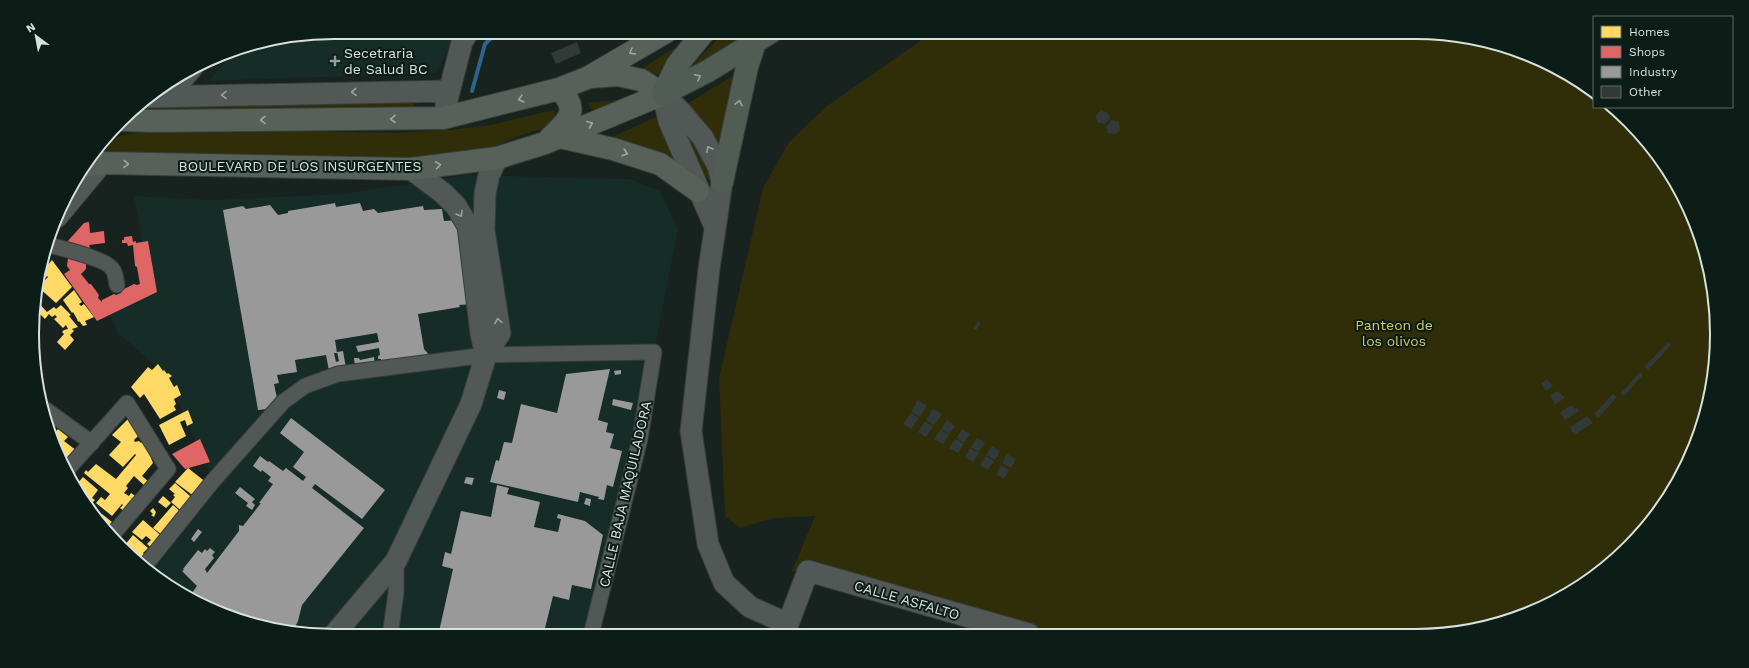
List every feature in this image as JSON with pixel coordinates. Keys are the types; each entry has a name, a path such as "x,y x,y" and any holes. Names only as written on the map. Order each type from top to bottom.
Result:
{"highway":[{"path":"663,94 677,65 698,39"},
{"name":"BOULEVARD DE LOS INSURGENTES","path":"663,94 708,71 760,39"},
{"path":"722,182 747,67 762,39"}],"main road":[{"path":"130,120 443,118 559,89 587,78 654,39"},
{"path":"587,78 618,75 641,80 663,94"},
{"path":"559,89 566,96 570,104 571,116 553,140 613,148 660,164 698,191"},
{"name":"BOULEVARD DE LOS INSURGENTES","path":"95,164 411,169 497,158 553,140 663,94"}],"street":[{"path":"443,118 464,39"},
{"path":"160,96 449,92"},
{"path":"663,94 682,113 703,138 718,166 722,182 715,227 692,431 708,544 724,583 750,607 783,629"},
{"path":"663,94 670,121 698,191 715,227"},
{"path":"339,629 396,561 471,404 486,356 500,333 484,230 485,193 489,175 497,158"},
{"path":"78,187 95,164"},
{"path":"411,169 443,193 456,206 468,226 480,334 486,356"},
{"path":"53,246 88,256 108,264 113,270 117,285"},
{"name":"CALLE BAJA MAQUILADORA","path":"147,563 213,481 278,407 305,386 338,374 486,356 654,352 640,439 593,629"},
{"path":"70,466 127,403 168,470 115,532"},
{"path":"50,412 92,442"},
{"path":"391,629 396,594 396,561"},
{"name":"CALLE ASFALTO","path":"785,629 808,571 1011,629"}],"shaded area":[{"name":"Secetraria de Salud BC","path":"334,39 454,39 436,73 209,81 228,59 276,45"},
{"path":"468,175 629,179 660,191 678,229 654,352 592,629 334,629 295,626 258,619 221,607 186,589 147,563 213,481 166,375 117,332 110,315 151,294 134,196 212,200 343,194"}],"green space":[{"path":"689,39 693,39 664,75 634,73"},
{"path":"718,39 742,39 696,67 695,62"},
{"name":"Panteon de los olivos","path":"923,39 1415,39 1473,45 1528,61 1579,89 1593,99 1593,108 1605,108 1624,125 1649,154 1660,170 1688,221 1704,276 1710,334 1704,392 1688,447 1670,482 1649,514 1624,543 1595,568 1545,599 1528,607 1491,619 1454,626 1415,629 1011,629 808,571 792,571 815,516 774,518 740,528 725,516 719,378 763,188 789,142 827,106"},
{"path":"742,70 723,160 706,126 687,104"},
{"path":"626,100 593,113 588,103"},
{"path":"153,101 413,101 416,111 143,109"},
{"path":"554,110 559,124 524,134 480,152 422,162 97,159 114,137 178,128 396,133 459,129 490,125"},
{"path":"664,113 685,170 604,141"},
{"path":"684,121 701,141 716,190 703,172 684,134"}],"building: Homes":[{"path":"52,260 72,287 56,303 43,291 44,281 48,277 47,276 45,278 47,265"},
{"path":"74,290 82,302 79,304 81,306 84,304 94,317 85,321 87,325 83,326 79,321 78,322 73,312 72,313 63,300"},
{"path":"41,305 47,312 54,307 56,309 61,305 71,315 69,316 78,327 72,329 74,331 70,335 74,340 65,350 57,342 64,334 62,332 68,329 66,325 63,328 54,319 57,317 55,315 52,317 49,314 45,319 40,314"},
{"path":"158,364 163,371 164,370 167,374 168,373 172,376 169,378 174,387 177,385 181,395 174,399 176,404 174,406 176,410 160,419 144,394 140,398 131,387 148,367 152,370"},
{"path":"188,410 193,423 187,426 185,420 180,422 186,436 169,445 159,425"},
{"path":"129,418 139,435 134,440 135,442 139,441 141,443 144,440 153,463 142,476 149,482 146,487 134,476 126,486 128,488 124,493 129,496 131,493 137,497 134,500 130,497 134,501 125,512 120,508 123,505 122,504 112,516 96,503 101,497 105,500 110,494 84,473 86,470 88,472 96,464 116,479 136,455 135,454 123,467 109,455 121,442 112,435"},
{"path":"58,429 68,437 64,441 77,451 69,461 61,447 56,431"},
{"path":"188,468 207,483 195,497 175,482"},
{"path":"83,477 98,490 92,498 95,500 92,503 89,498 79,482"},
{"path":"175,483 196,501 185,514 171,502 175,497 173,495 175,494 169,489"},
{"path":"163,496 171,503 166,508 158,502"},
{"path":"173,505 184,515 166,538 153,528"},
{"path":"153,508 156,512 154,517 151,515 153,514 150,511"},
{"path":"102,514 112,522 109,525 101,515"},
{"path":"143,520 165,539 155,551 147,544 151,540 146,536 142,540 132,532"},
{"path":"133,535 148,548 143,553 148,558 145,561 126,544"}],"building: Shops":[{"path":"89,222 90,233 104,231 105,243 89,245 90,248 88,249 67,242 84,223"},
{"path":"132,236 133,242 136,241 136,243 148,241 157,292 97,321 64,274 70,270 67,266 68,258 74,254 86,260 86,269 81,274 89,284 91,284 99,295 98,298 102,302 102,300 114,294 116,295 121,293 122,290 134,284 140,284 137,267 135,266 133,245 128,246 127,243 122,243 124,237"},
{"path":"200,439 210,462 185,469 172,454"}],"building: Industry":[{"path":"335,203 336,207 360,203 363,211 374,209 378,213 423,206 424,210 442,209 444,221 460,220 472,304 459,305 460,307 418,314 424,349 432,358 381,361 381,359 378,359 378,356 380,355 379,348 358,352 356,346 379,342 377,333 335,340 337,353 334,353 336,362 339,361 337,352 343,351 346,368 329,371 326,355 295,360 297,372 277,375 279,383 274,384 278,403 267,411 267,409 258,410 223,210 243,206 246,209 270,205 278,215 288,213 288,211"},
{"path":"374,357 375,365 355,367 354,358 359,358 360,360"},
{"path":"610,369 598,420 608,423 606,432 614,434 610,448 622,451 613,487 607,485 604,500 598,499 599,497 580,492 578,502 490,482 496,460 499,461 504,442 512,443 521,404 557,413 566,374"},
{"path":"621,370 621,374 615,375 614,371"},
{"path":"499,390 506,392 504,400 497,398"},
{"path":"613,399 633,403 631,410 612,405"},
{"path":"291,418 385,490 362,519 315,484 312,488 364,528 302,605 295,626 258,619 221,607 204,599 192,592 197,586 182,571 198,550 202,553 205,549 207,551 210,548 215,552 212,555 214,558 205,569 207,573 239,531 239,525 243,526 261,503 259,503 273,484 268,481 271,477 262,470 261,472 253,466 260,456 283,471 286,468 303,481 306,477 293,467 304,452 280,433"},
{"path":"466,477 474,478 472,485 464,483"},
{"path":"497,485 509,488 507,494 540,502 534,527 558,532 561,519 557,518 558,514 585,521 603,535 591,589 572,585 569,600 553,596 545,629 440,629 453,569 442,566 445,552 451,554 461,511 491,517"},
{"path":"240,487 255,499 252,502 255,505 252,510 246,506 248,503 235,493"},
{"path":"586,498 591,499 590,506 584,504"},
{"path":"198,529 202,532 194,542 191,539"}],"building: Other":[{"path":"577,42 581,53 556,64 551,53"},
{"path":"1101,110 1108,113 1110,119 1105,124 1097,122 1096,115"},
{"path":"1112,120 1119,122 1120,130 1115,134 1108,133 1106,126"},
{"path":"978,321 981,323 976,330 973,328"},
{"path":"1668,342 1671,345 1648,370 1644,367"},
{"path":"1640,372 1643,375 1624,396 1621,393"},
{"path":"1547,380 1553,386 1546,391 1541,383"},
{"path":"1558,391 1565,398 1555,404 1550,396"},
{"path":"1613,394 1617,397 1598,418 1594,414"},
{"path":"918,400 927,406 920,417 911,412"},
{"path":"1572,405 1575,409 1577,407 1579,411 1565,420 1560,412"},
{"path":"933,409 942,414 934,425 926,420"},
{"path":"911,413 919,418 911,429 903,424"},
{"path":"1587,416 1593,423 1574,435 1570,427"},
{"path":"947,420 955,426 949,434 941,429"},
{"path":"925,421 933,427 926,437 918,432"},
{"path":"962,429 970,434 964,443 956,438"},
{"path":"940,430 949,435 943,444 934,439"},
{"path":"977,438 985,443 979,452 971,447"},
{"path":"955,439 964,444 958,453 949,448"},
{"path":"992,446 1000,451 995,460 986,455"},
{"path":"970,448 979,453 973,462 965,457"},
{"path":"1007,454 1016,459 1011,468 1002,463"},
{"path":"986,456 994,461 988,470 980,465"},
{"path":"1001,465 1009,470 1004,479 996,474"}],"waterway":[{"path":"472,91 485,44 490,39"}],"place":[{"name":"Secetraria de Salud BC","path":"335,61"}]}
